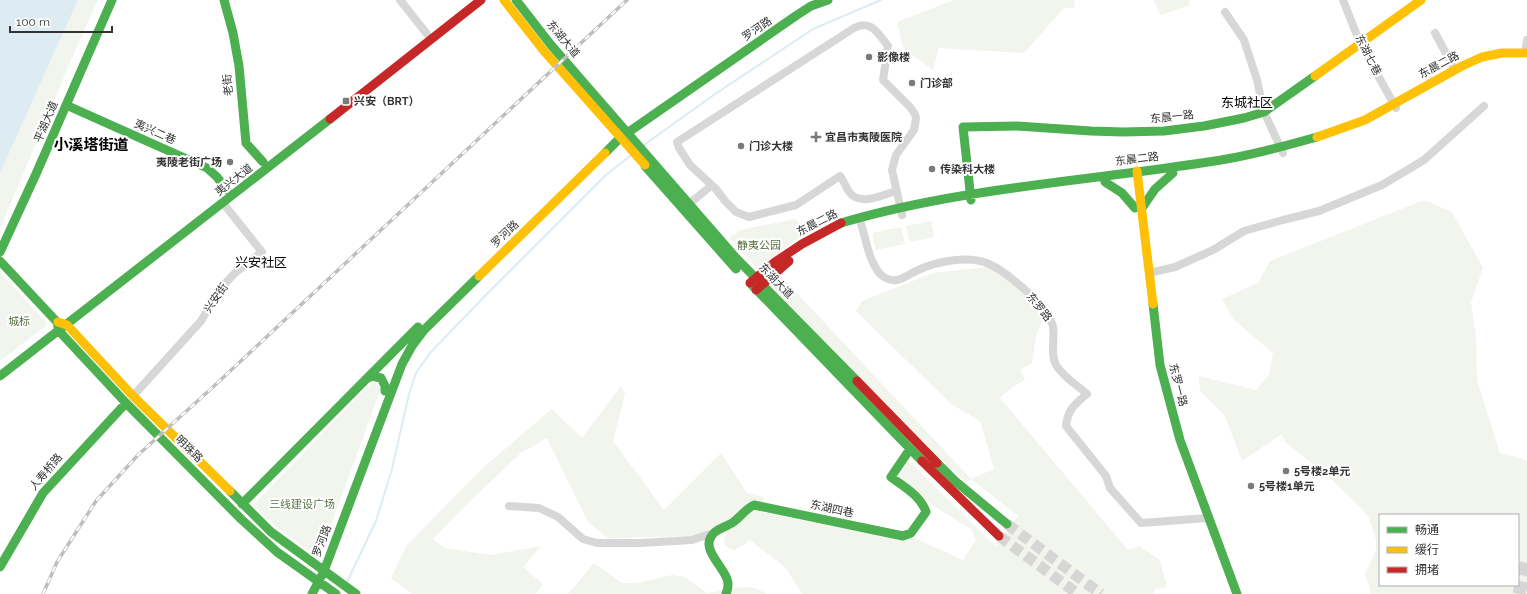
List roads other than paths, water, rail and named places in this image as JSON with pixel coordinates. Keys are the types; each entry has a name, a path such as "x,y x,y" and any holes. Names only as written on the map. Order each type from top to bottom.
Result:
{"main road":[{"name":"平湖大道","path":"0,244 105,0"},
{"name":"平湖大道","path":"0,252 36,174 112,0"},
{"name":"老街","path":"224,0 239,66 246,143 263,162"},
{"name":"夷兴大道","path":"56,322 427,34 468,0"},
{"name":"夷兴大道","path":"0,376 481,0"},
{"name":"东湖大道","path":"504,0 544,51 621,133"},
{"name":"东湖大道","path":"516,0 621,133 717,248 756,284 943,469 1007,524"},
{"name":"罗河路","path":"242,504 418,327 621,133 811,2 828,0"},
{"name":"东晨一路","path":"970,198 963,127 1018,126 1101,132 1144,132 1176,130 1244,118 1264,112 1421,0"},
{"name":"东晨二路","path":"1395,106 1455,70 1482,57 1502,53 1526,55"},
{"name":"东晨二路","path":"970,198 1105,182 1134,175 1173,173 1209,168 1282,150 1358,122 1483,64 1526,55"},
{"name":"夷兴二巷","path":"66,105 207,168 217,177 227,190"},
{"name":"罗河路","path":"322,569 402,364 412,346 424,330 621,133"},
{"name":"东晨二路","path":"756,284 806,249 860,221 901,211 970,198 1134,175 1282,150"},
{"name":"东湖大道","path":"647,164 689,204 736,258 756,284 910,449 999,536"},
{"path":"1105,182 1118,189 1138,208 1158,184 1173,173"},
{"name":"东罗一路","path":"1134,175 1154,366 1174,442 1204,519 1237,594"},
{"name":"东罗一路","path":"1138,208 1160,365 1180,440 1229,594"},
{"name":"明珠路","path":"0,261 56,322 59,331 126,403 246,523 277,552 336,594"},
{"path":"56,322 67,325"},
{"name":"明珠路","path":"67,325 133,396 271,532 356,594"},
{"name":"罗河路","path":"312,594 318,582 396,361 418,327"},
{"path":"366,379 372,376 381,378 385,386 385,391"},
{"name":"人寿桥路","path":"0,567 42,493 126,403"},
{"name":"东湖四巷","path":"713,533 736,520 745,510 754,505 903,536 911,533 926,512 925,506 891,477 910,449"},
{"path":"713,533 709,540 709,546 713,556 727,577 728,588 726,594"}],"street":[{"path":"400,0 427,34"},
{"name":"东湖七巷","path":"1343,0 1360,43 1395,106"},
{"path":"1225,12 1244,40 1257,80 1264,112 1282,150"},
{"path":"896,191 865,200 857,198 851,194 840,176 796,205 749,217 736,212 712,184 690,165 678,148 678,142 854,28 864,24 874,29 888,46 883,80 915,114 916,122 914,130 898,150 893,161 892,170 901,211"},
{"path":"1435,33 1455,70"},
{"path":"1526,55 1527,40"},
{"path":"1148,273 1175,267 1213,250 1244,231 1319,212 1382,185 1424,160 1484,106"},
{"path":"689,204 712,184"},
{"name":"兴安街","path":"133,396 201,321 219,290 236,272 262,252 223,203"},
{"name":"东罗路","path":"860,221 869,253 881,274 887,279 897,280 924,267 947,261 968,259 989,263 1015,280 1044,310 1052,324 1054,336 1053,357 1056,365 1062,373 1087,394 1072,406 1067,417 1066,426 1106,476 1110,488 1141,523 1204,519"},
{"path":"509,506 539,508 558,516 583,539 597,543 641,543 692,540 713,533"}],"waterway":[{"path":"644,145 715,94 813,29 881,0"},
{"path":"347,582 376,521 392,469 409,394 416,373 430,353 484,297 606,175 631,155"}],"tunnel":[{"path":"1007,524 1101,594"},
{"path":"999,536 1078,594"},
{"path":"1519,594 1527,561"}],"railway":[{"path":"43,594 57,562 96,501 138,455 213,387 627,0"}],"place":[{"name":"影像楼","path":"869,57"},
{"name":"门诊部","path":"912,83"},
{"name":"兴安（BRT）","path":"346,101"},
{"name":"宜昌市夷陵医院","path":"816,137"},
{"name":"门诊大楼","path":"741,146"},
{"name":"夷陵老街广场","path":"230,162"},
{"name":"传染科大楼","path":"932,169"},
{"name":"5号楼2单元","path":"1286,471"},
{"name":"5号楼1单元","path":"1251,486"}],"district":[{"name":"东城社区","path":"1247,102"},
{"name":"小溪塔街道","path":"91,145"},
{"name":"兴安社区","path":"261,262"}],"park label":[{"name":"静夷公园","path":"759,245"},
{"name":"城标","path":"19,321"},
{"name":"三线建设广场","path":"302,504"}]}
